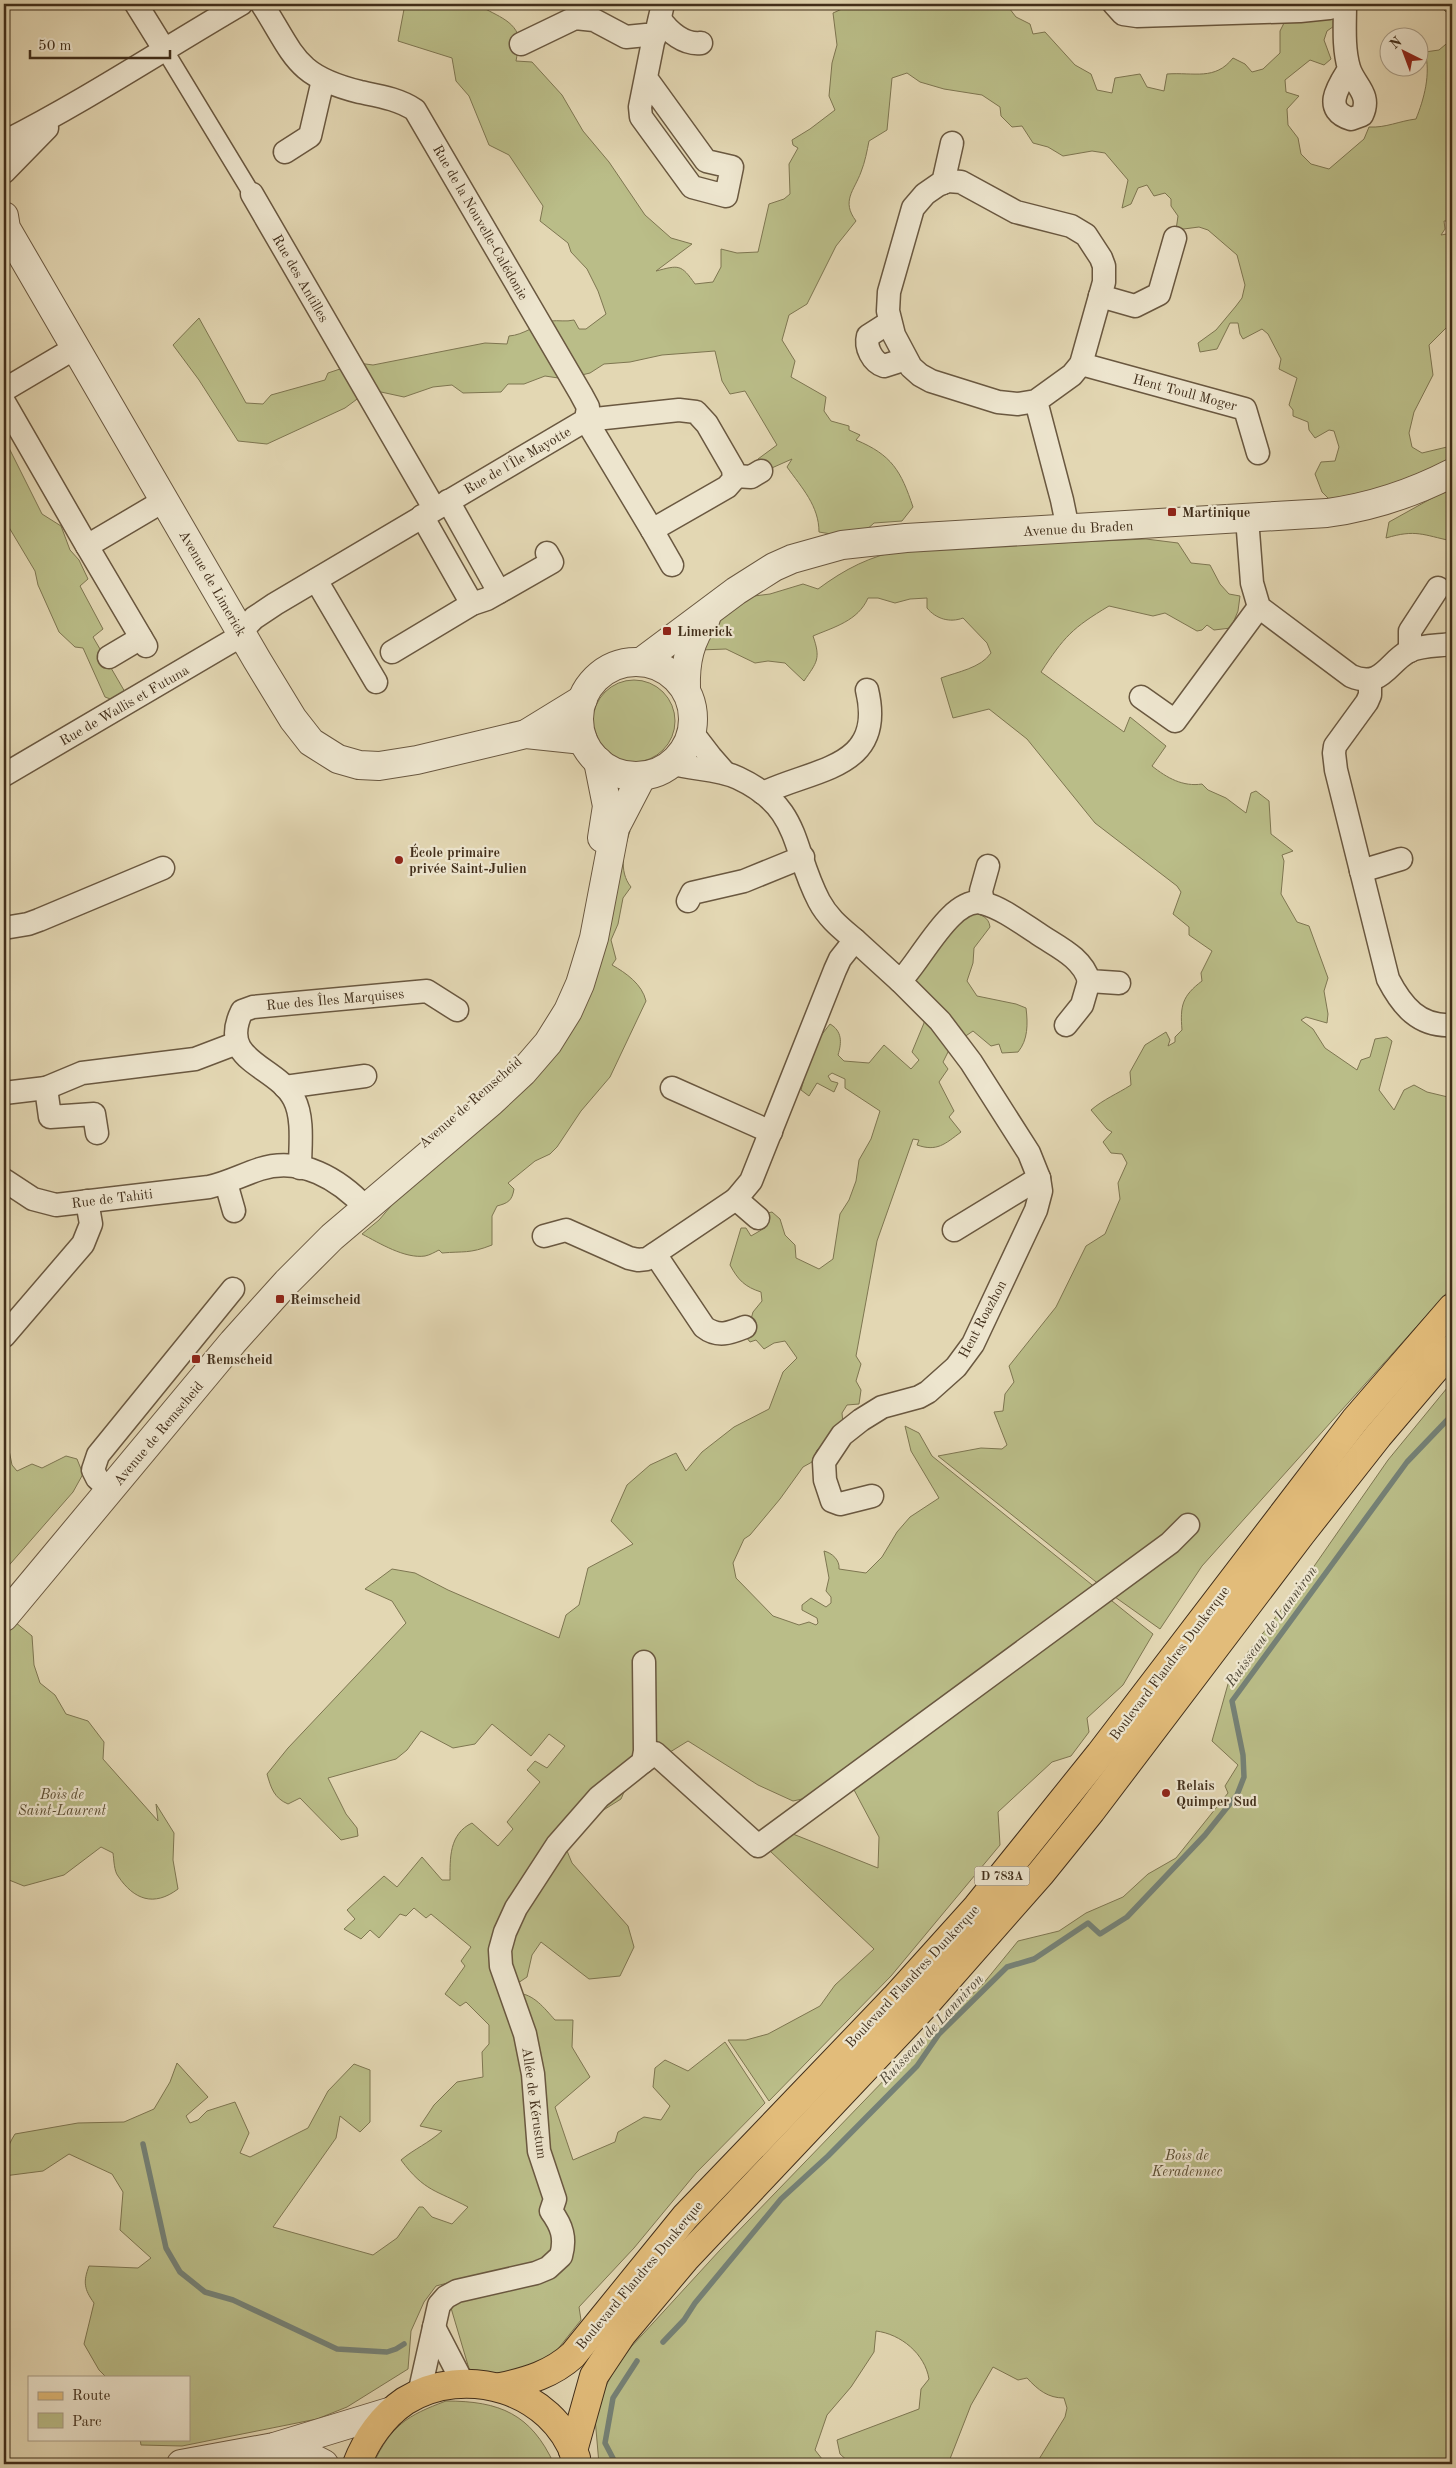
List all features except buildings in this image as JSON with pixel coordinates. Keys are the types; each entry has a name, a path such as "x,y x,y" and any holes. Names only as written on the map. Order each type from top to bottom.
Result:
{"main road":[{"name":"Boulevard Flandres Dunkerque","path":"501,2387 540,2377 564,2364 573,2355 685,2217 895,1998 965,1920 1100,1754 1355,1420 1452,1308"},
{"name":"Boulevard Flandres Dunkerque","path":"576,2457 594,2376 622,2334 684,2259 923,2007 1041,1872 1091,1811 1301,1534 1378,1436 1452,1350"},
{"path":"357,2464 363,2449 376,2429 392,2411 419,2394 446,2385 463,2383 501,2387 524,2397 544,2411 561,2429 576,2457"}],"street":[{"path":"136,4 164,49"},
{"path":"4,142 62,113 164,49 241,4"},
{"name":"Rue de la Nouvelle-Calédonie","path":"262,4 294,56 308,72 323,80 401,102 414,110 582,394 588,407 586,420"},
{"path":"1114,4 1118,10 1130,15 1163,9 1257,8 1317,10 1345,4 1349,69"},
{"path":"521,44 575,18 594,20 626,37 660,19"},
{"path":"660,19 674,35 692,43 701,43"},
{"path":"646,78 706,161 732,167 726,196 692,187 641,117 640,107 646,78 660,19"},
{"name":"Rue des Antilles","path":"164,49 252,194 435,508"},
{"path":"285,152 310,136 323,80"},
{"path":"4,172 62,113"},
{"path":"943,183 952,144"},
{"path":"961,182 1016,212 1080,230 1091,242 1104,266 1104,282 1100,296 1080,364 1072,375 1036,401 1009,404 949,388 920,375 906,359 890,322 888,311 889,292 912,208 925,194 943,183 961,182"},
{"name":"Avenue de Limerick","path":"4,223 240,630 302,733 310,742 338,759 359,765 391,765 526,734 583,699"},
{"path":"1100,296 1135,306 1159,294 1175,238"},
{"path":"4,390 75,348"},
{"name":"Hent Toull Moger","path":"1080,364 1246,409 1258,453"},
{"path":"1036,401 1068,529"},
{"path":"4,402 143,642 109,657"},
{"name":"Rue de l'Île Mayotte","path":"240,630 262,612 586,420 679,410 696,412 707,424 730,463 735,476"},
{"name":"Rue de l'Île Mayotte","path":"586,420 672,565"},
{"path":"652,530 728,487 735,476 751,477 761,471"},
{"name":"Avenue du Braden","path":"642,662 762,574 792,559 842,545 885,540 1318,514 1356,508 1398,496 1452,472"},
{"path":"87,546 165,500"},
{"path":"435,508 472,604"},
{"name":"Rue de l'Île Mayotte","path":"435,508 499,592"},
{"path":"1248,518 1252,583 1259,607 1343,671 1357,679 1370,680 1385,672 1410,651 1452,644"},
{"path":"392,652 472,604 499,592 552,562 547,553"},
{"path":"316,580 376,682"},
{"path":"1410,651 1410,631 1438,588"},
{"path":"1141,697 1175,722 1259,607"},
{"name":"Avenue du Braden","path":"686,689 684,676 690,644 713,609"},
{"name":"Rue de Wallis et Futuna","path":"4,775 232,641 240,630"},
{"path":"642,662 655,665 670,673 686,689 693,715 692,731 685,748 671,763 659,771 642,776 619,774 590,750 579,720 583,699 589,686 606,670 622,664 642,662"},
{"path":"1370,680 1370,695 1367,702 1338,741 1334,753 1336,770 1383,963 1395,992 1402,1004 1422,1020 1430,1024 1452,1025"},
{"path":"764,793 834,767 859,747 867,736 870,722 867,690"},
{"name":"Hent Roazhon","path":"692,731 711,758 725,772 764,793 788,819 824,910 838,927 900,981 940,1021 971,1062 1029,1153 1039,1178 1041,1191 1033,1217 981,1327 965,1356 928,1392 882,1407 861,1420 842,1435 827,1455 824,1470 832,1501 840,1504 872,1496"},
{"name":"Avenue de Limerick","path":"526,734 590,750"},
{"name":"Avenue de Remscheid","path":"362,1204 512,1070 542,1032 567,984 581,943 607,806 590,750"},
{"name":"Hent Roazhon","path":"671,763 694,770 725,772"},
{"name":"Avenue de Remscheid","path":"4,1618 106,1486 298,1255 498,1096 523,1072 554,1035 580,984 594,938 615,828 642,776"},
{"path":"688,902 692,893 744,880 803,857"},
{"path":"1361,871 1401,859"},
{"path":"983,903 981,891 988,866"},
{"path":"4,928 40,920 164,868"},
{"path":"900,981 913,968 952,915 966,904 983,903 1018,922 1074,958 1084,969 1089,981 1082,1005 1066,1025"},
{"path":"544,1236 566,1230 638,1260 655,1254 736,1199 751,1181 840,959 855,940"},
{"path":"1089,981 1119,983"},
{"name":"Rue des Îles Marquises","path":"237,1043 236,1027 238,1019 242,1011 253,1007 427,991 457,1010"},
{"path":"4,1093 46,1088 75,1074 195,1059 237,1043 242,1052 285,1087 294,1099 297,1109 300,1168"},
{"path":"285,1087 365,1076"},
{"path":"46,1088 50,1117 94,1114 96,1132"},
{"path":"672,1088 771,1132"},
{"name":"Rue de Tahiti","path":"4,1180 21,1193 42,1202 56,1205 209,1188 272,1166 300,1168 326,1176 348,1189 362,1204"},
{"path":"954,1230 1039,1178"},
{"path":"226,1183 234,1211"},
{"path":"736,1199 758,1218"},
{"path":"4,1336 83,1244 91,1224 86,1201"},
{"path":"655,1254 709,1331 723,1334 745,1327"},
{"name":"Avenue de Remscheid","path":"106,1486 93,1470 98,1455 233,1288"},
{"path":"206,1320 223,1320 239,1327"},
{"name":"Avenue de Remscheid","path":"4,1597 106,1486"},
{"path":"643,1762 655,1753 758,1846 1170,1543 1188,1525"},
{"path":"643,1762 645,1751 644,1662"},
{"name":"Allée de Kérustum","path":"419,2394 439,2305 446,2297 458,2291 536,2273 548,2268 562,2256 563,2234 558,2221 551,2211 555,2199 539,2151 533,2074 525,2034 502,1966 500,1950 505,1932 516,1908 557,1845 599,1798 643,1762"},
{"path":"434,2327 463,2383"},
{"path":"181,2464 274,2447 392,2411"},
{"path":"274,2447 303,2453 324,2464"}],"green space":[{"path":"405,4 477,4 503,18 514,28 517,34 519,41 516,61 532,62 562,95 583,131 609,162 645,215 671,238 692,244 656,271 675,267 679,268 695,284 713,282 721,267 721,249 737,253 758,252 769,204 784,199 790,194 789,164 798,148 793,145 792,140 835,110 829,96 832,63 837,45 833,13 853,4 1006,4 1016,17 1030,24 1033,34 1045,32 1075,65 1091,74 1097,90 1112,93 1115,78 1140,74 1147,87 1164,91 1167,74 1211,73 1219,70 1233,58 1245,64 1252,72 1263,69 1280,53 1280,31 1286,19 1331,13 1337,24 1327,31 1324,40 1331,59 1324,65 1310,60 1285,80 1286,92 1299,96 1287,109 1288,125 1298,138 1301,154 1311,164 1329,169 1364,139 1369,127 1416,119 1428,78 1428,52 1439,50 1452,39 1452,221 1444,221 1445,229 1441,235 1452,233 1452,325 1448,326 1429,345 1433,375 1414,412 1409,433 1412,447 1422,453 1447,447 1452,461 1394,488 1330,500 1322,492 1315,474 1321,462 1335,461 1339,447 1334,431 1329,430 1315,438 1309,430 1308,422 1293,416 1293,410 1289,405 1297,378 1279,369 1281,359 1268,334 1262,329 1243,339 1238,323 1230,323 1217,349 1200,352 1198,343 1216,330 1242,298 1245,285 1237,255 1208,230 1199,227 1176,230 1178,216 1171,206 1171,199 1165,193 1154,196 1147,185 1138,188 1131,204 1122,208 1128,180 1105,153 1092,151 1063,156 1048,147 1033,143 1022,126 1012,127 1001,116 1000,107 982,95 944,89 920,82 907,73 892,78 887,130 869,141 862,168 850,196 849,208 856,221 836,246 807,304 789,315 782,340 795,361 791,377 826,397 824,411 831,421 849,426 849,430 860,435 856,440 887,458 894,466 904,483 913,507 902,521 874,523 864,532 837,535 819,532 813,506 787,467 792,459 765,471 758,459 777,445 745,391 730,394 722,381 715,351 662,355 630,362 604,364 590,373 565,379 545,376 524,384 508,384 501,392 463,393 452,385 433,387 404,397 381,392 364,394 345,408 267,444 238,441 199,380 173,345 199,318 246,403 263,404 271,395 325,380 328,373 358,363 373,365 485,343 507,344 509,336 520,334 551,321 574,320 579,329 586,329 606,314 598,291 587,269 571,252 568,243 540,221 543,206 509,155 489,145 469,96 456,81 452,58 398,41"},
{"path":"1440,4 1452,4 1452,18 1440,6"},
{"path":"4,438 42,514 61,526 70,550 79,560 88,579 80,586 103,629 93,637 125,692 113,700 105,697 83,648 75,647 59,632 38,585 35,571 4,519"},
{"path":"1452,487 1452,541 1412,533 1386,538 1389,522"},
{"path":"1146,539 1178,543 1191,563 1210,565 1220,584 1229,594 1240,596 1238,611 1231,628 1214,630 1207,625 1202,630 1197,631 1165,613 1153,616 1109,606 1077,627 1056,650 1041,672 1124,732 1130,717 1166,746 1152,766 1169,778 1182,783 1202,784 1208,790 1226,798 1246,813 1251,793 1256,791 1269,801 1271,834 1293,851 1282,855 1284,861 1281,894 1297,922 1309,926 1328,978 1324,991 1328,1014 1327,1023 1306,1017 1301,1020 1313,1029 1325,1048 1357,1070 1361,1060 1370,1057 1375,1039 1387,1037 1392,1041 1379,1090 1394,1110 1404,1090 1414,1085 1427,1092 1452,1098 1452,1287 1202,1566 1160,1629 1115,1597 938,1456 981,1448 1002,1449 1007,1445 994,1412 1003,1411 1005,1394 1014,1382 1009,1366 1056,1307 1086,1246 1105,1234 1120,1199 1118,1183 1127,1163 1122,1154 1111,1153 1103,1142 1112,1132 1107,1129 1091,1110 1131,1085 1130,1072 1145,1045 1166,1032 1170,1040 1168,1046 1175,1042 1175,1037 1182,1030 1181,1014 1186,997 1202,981 1201,973 1212,951 1189,935 1189,927 1173,914 1181,892 1177,886 1095,823 1027,739 989,709 953,718 941,678 975,666 991,653 987,643 963,618 948,620 935,615 927,608 927,598 910,599 895,603 878,598 868,598 864,606 852,618 813,636 817,650 816,660 804,681 785,663 768,661 755,663 726,649 700,650 708,631 746,597 770,594 803,584 818,589 858,564 903,550"},
{"path":"634,680 650,683 663,692 672,705 675,721 672,737 663,750 650,759 634,762 618,759 605,750 596,737 593,721 596,705 605,692 618,683"},
{"path":"621,828 630,831 624,852 623,867 631,887 623,898 618,924 611,940 616,959 612,965 628,975 637,984 646,1001 610,1077 581,1111 557,1147 550,1154 535,1161 508,1183 514,1189 513,1193 509,1201 497,1206 492,1216 492,1245 467,1252 442,1253 439,1250 427,1256 417,1256 392,1250 362,1234 379,1220 403,1192 556,1041"},
{"path":"973,912 982,915 986,919 990,927 974,948 973,963 967,981 977,996 1016,1004 1026,1008 1027,1026 1024,1042 1018,1052 1002,1053 999,1044 991,1046 973,1031 951,1046 943,1062 948,1069 939,1082 954,1111 949,1117 961,1132 941,1146 930,1148 917,1145 919,1140 913,1139 877,1241 856,1356 861,1364 856,1381 861,1390 859,1404 847,1405 842,1413 843,1424 817,1450 812,1462 803,1467 780,1499 750,1535 744,1539 733,1563 736,1578 773,1616 799,1625 809,1622 816,1625 818,1623 817,1618 802,1610 802,1605 811,1598 826,1607 831,1603 831,1597 826,1591 829,1578 824,1551 835,1557 839,1569 866,1573 882,1557 897,1532 910,1517 939,1498 911,1451 905,1426 919,1433 932,1456 1153,1634 1123,1685 1087,1718 1089,1732 1071,1756 1052,1762 998,1812 1000,1845 891,1976 769,2101 728,2040 746,2040 768,2034 820,2006 835,1985 874,1949 770,1851 793,1834 878,1868 879,1837 853,1788 793,1801 758,1785 688,1741 631,1776 621,1799 586,1821 565,1846 572,1863 628,1926 634,1947 620,1976 589,1979 541,1942 532,1955 527,1977 515,1985 517,1993 534,1999 555,2020 573,2020 572,2047 590,2077 555,2107 573,2160 615,2142 618,2132 644,2117 661,2120 670,2106 653,2087 655,2068 665,2060 688,2071 725,2042 765,2103 696,2173 634,2248 579,2307 581,2320 553,2355 514,2374 492,2377 470,2372 451,2308 455,2281 436,2286 424,2302 411,2331 408,2369 347,2407 317,2419 182,2446 141,2445 140,2440 190,2440 190,2376 105,2376 99,2370 84,2344 94,2303 86,2289 85,2281 89,2266 138,2268 151,2258 120,2230 123,2192 112,2174 69,2154 43,2171 4,2176 4,2164 9,2144 15,2134 78,2123 124,2122 154,2109 170,2082 177,2063 208,2097 186,2116 190,2123 198,2120 207,2111 235,2102 249,2133 240,2153 250,2157 308,2128 328,2091 354,2064 370,2070 370,2122 360,2132 340,2116 336,2138 273,2227 373,2255 397,2238 419,2207 423,2207 432,2217 452,2224 468,2207 424,2184 409,2171 401,2160 442,2131 420,2126 434,2105 457,2082 483,2077 482,2052 489,2044 489,2025 466,2002 460,2006 445,1994 465,1966 461,1961 471,1947 431,1914 426,1918 414,1908 406,1916 400,1914 379,1938 370,1930 361,1939 344,1929 355,1919 347,1910 384,1876 397,1887 422,1857 442,1880 450,1880 452,1847 459,1833 472,1823 498,1846 513,1829 507,1822 540,1782 527,1770 535,1761 547,1768 565,1746 549,1734 531,1756 492,1724 475,1744 453,1748 421,1731 407,1750 396,1759 328,1778 346,1814 357,1828 358,1836 341,1840 300,1798 288,1804 279,1799 272,1788 267,1774 288,1748 406,1623 392,1601 365,1589 392,1569 415,1573 448,1590 559,1638 566,1615 579,1605 588,1568 633,1544 611,1521 627,1485 650,1465 676,1453 686,1471 702,1452 734,1427 769,1409 783,1372 797,1358 785,1341 774,1343 764,1349 756,1340 750,1342 746,1337 753,1312 762,1301 761,1292 742,1282 730,1265 741,1228 746,1228 751,1236 763,1229 758,1224 763,1214 772,1212 780,1219 785,1235 795,1245 796,1258 819,1269 833,1259 840,1214 849,1200 856,1181 859,1160 871,1139 880,1111 845,1088 845,1079 832,1073 828,1076 831,1081 838,1083 834,1092 817,1083 809,1096 801,1090 813,1046 830,1024 839,1033 840,1046 838,1055 844,1061 869,1063 884,1045 911,1069 919,1060 912,1052 924,1023 925,1002 911,981 946,928"},
{"name":"Bois de Keradennec","path":"1452,1382 1452,2464 1036,2464 1065,2417 1067,2408 1064,2398 1053,2397 1035,2386 1027,2378 1018,2380 993,2367 971,2405 948,2464 851,2464 840,2454 837,2440 919,2409 921,2389 929,2379 923,2361 910,2347 894,2336 876,2331 874,2352 851,2387 827,2415 815,2450 826,2464 599,2464 595,2418 602,2394 614,2370 631,2347 720,2250 919,2044 983,1984 1018,1941 1059,1931 1086,1913 1123,1897 1148,1874 1176,1858 1228,1793 1225,1786 1238,1765 1212,1741 1228,1684 1248,1652 1301,1585 1388,1460"},
{"path":"4,1440 7,1440 12,1465 17,1471 32,1464 42,1468 66,1456 77,1459 83,1474 73,1492 4,1571"},
{"name":"Bois de Saint-Laurent","path":"4,1613 32,1636 34,1665 40,1683 55,1695 66,1714 88,1721 104,1742 103,1759 158,1821 156,1804 174,1833 173,1860 178,1889 169,1895 153,1899 145,1898 131,1891 117,1874 113,1853 101,1847 64,1875 24,1886 4,1878"},
{"path":"446,2401 482,2404 512,2414 535,2433 554,2464 373,2464 387,2440 402,2423 420,2412"}],"waterway":[{"name":"Ruisseau de Lanniron","path":"663,2342 684,2320 695,2303 781,2199 828,2156 917,2066 939,2034 1007,1967 1034,1959 1088,1923 1100,1934 1127,1917 1205,1835 1237,1795 1244,1777 1243,1755 1232,1701 1407,1462 1452,1415"},
{"path":"143,2144 166,2248 180,2272 205,2292 233,2300 337,2349 387,2352 404,2344"},
{"name":"Ruisseau de Lanniron","path":"616,2464 605,2443 613,2398 637,2361"}],"place":[{"name":"Martinique","path":"1172,512"},
{"name":"Limerick","path":"667,631"},
{"name":"École primaire privée Saint-Julien","path":"399,860"},
{"name":"Reimscheid","path":"280,1299"},
{"name":"Remscheid","path":"196,1359"},
{"name":"Relais Quimper Sud","path":"1166,1793"}]}
